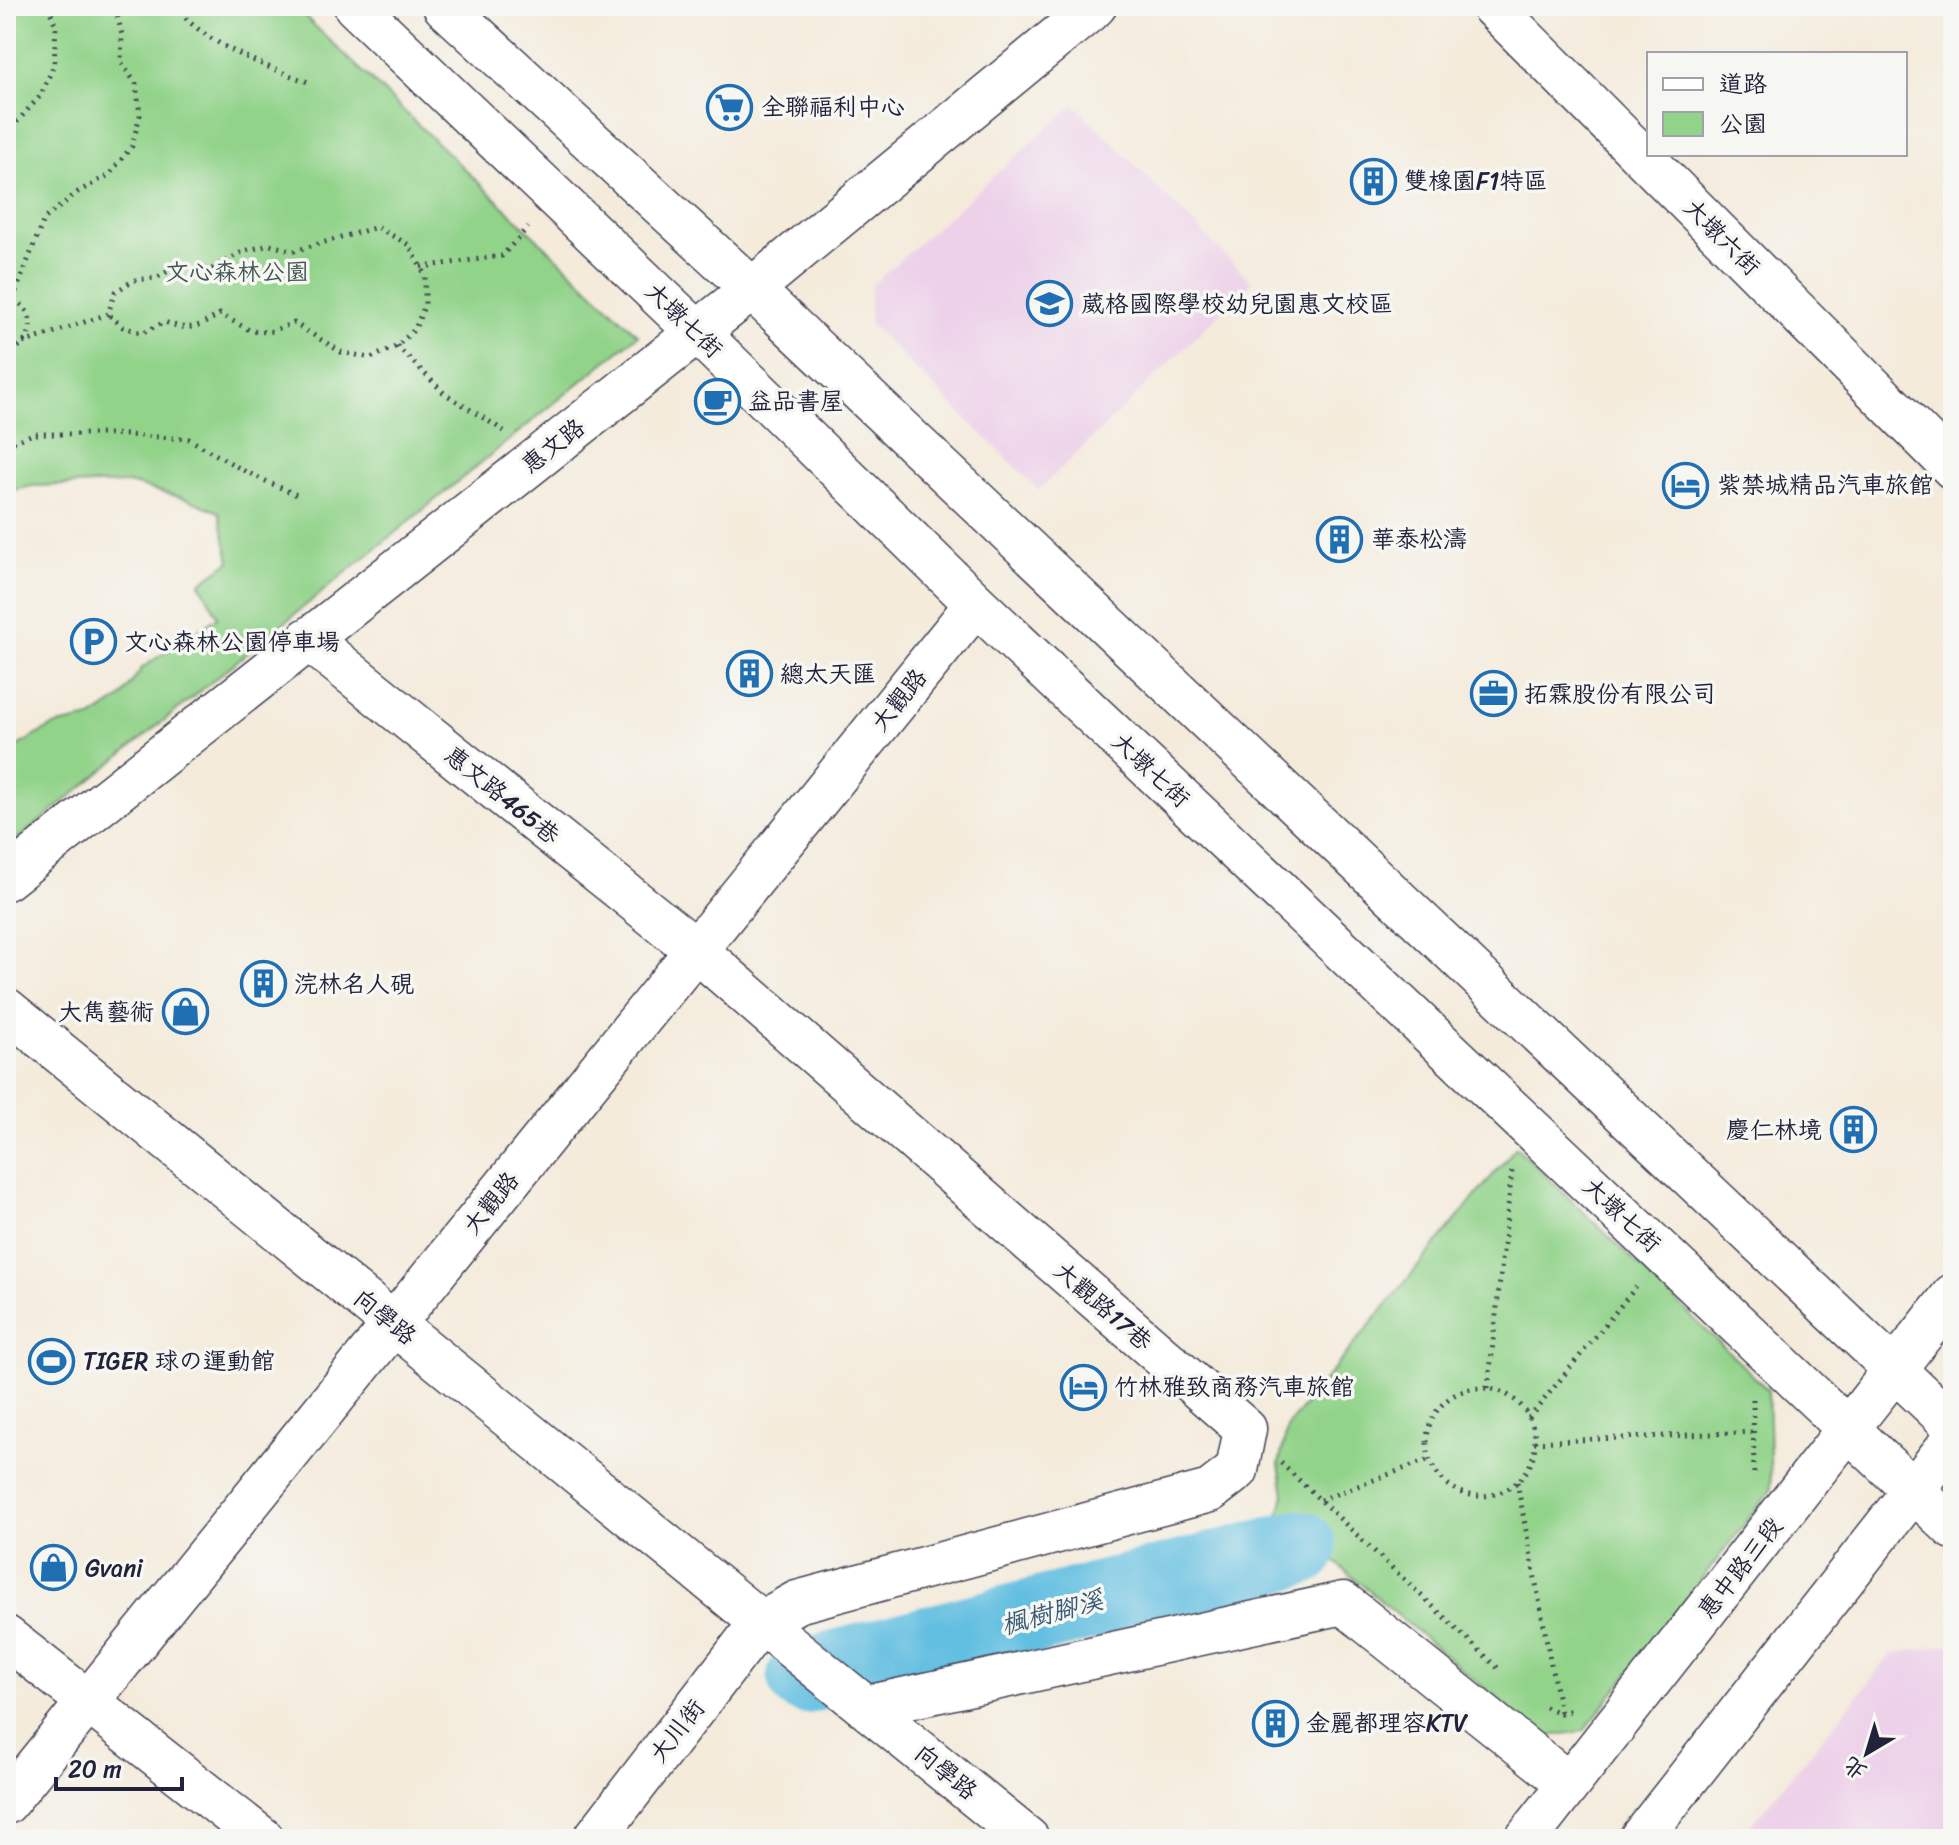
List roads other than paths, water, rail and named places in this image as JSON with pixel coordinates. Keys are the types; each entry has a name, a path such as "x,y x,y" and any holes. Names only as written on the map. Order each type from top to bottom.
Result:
{"street":[{"name":"大墩七街","path":"355,6 697,332 976,604 1953,1528"},
{"path":"444,6 752,289 1953,1425"},
{"name":"惠文路","path":"6,879 752,289 1095,6"},
{"name":"大墩六街","path":"1492,6 1953,468"},
{"name":"大觀路","path":"6,1803 976,604"},
{"name":"惠文路465巷","path":"308,639 696,950"},
{"name":"大觀路17巷","path":"696,950 1245,1429 1237,1470 1210,1491 797,1602 762,1623"},
{"name":"向學路","path":"6,1009 1028,1839"},
{"name":"惠中路三段","path":"1526,1839 1953,1295"},
{"path":"1640,1839 1953,1440"},
{"path":"864,1706 1343,1603 1569,1784"},
{"name":"大川街","path":"594,1839 762,1623"},
{"path":"6,1637 263,1839"}],"waterway":[{"name":"楓樹腳溪","path":"805,1676 1299,1548"}],"place":[{"name":"全聯福利中心","path":"730,107"},
{"name":"雙橡園F1特區","path":"1373,181"},
{"name":"葳格國際學校幼兒園惠文校區","path":"1050,304"},
{"name":"益品書屋","path":"717,401"},
{"name":"紫禁城精品汽車旅館","path":"1686,485"},
{"name":"華泰松濤","path":"1340,539"},
{"name":"文心森林公園停車場","path":"93,642"},
{"name":"總太天匯","path":"749,674"},
{"name":"拓霖股份有限公司","path":"1493,694"},
{"name":"浣林名人硯","path":"263,984"},
{"name":"大雋藝術","path":"185,1012"},
{"name":"慶仁林境","path":"1853,1130"},
{"name":"TIGER 球の運動館","path":"52,1361"},
{"name":"竹林雅致商務汽車旅館","path":"1083,1387"},
{"name":"Gvani","path":"54,1568"},
{"name":"金麗都理容KTV","path":"1275,1723"}],"park label":[{"name":"文心森林公園","path":"237,272"}]}
